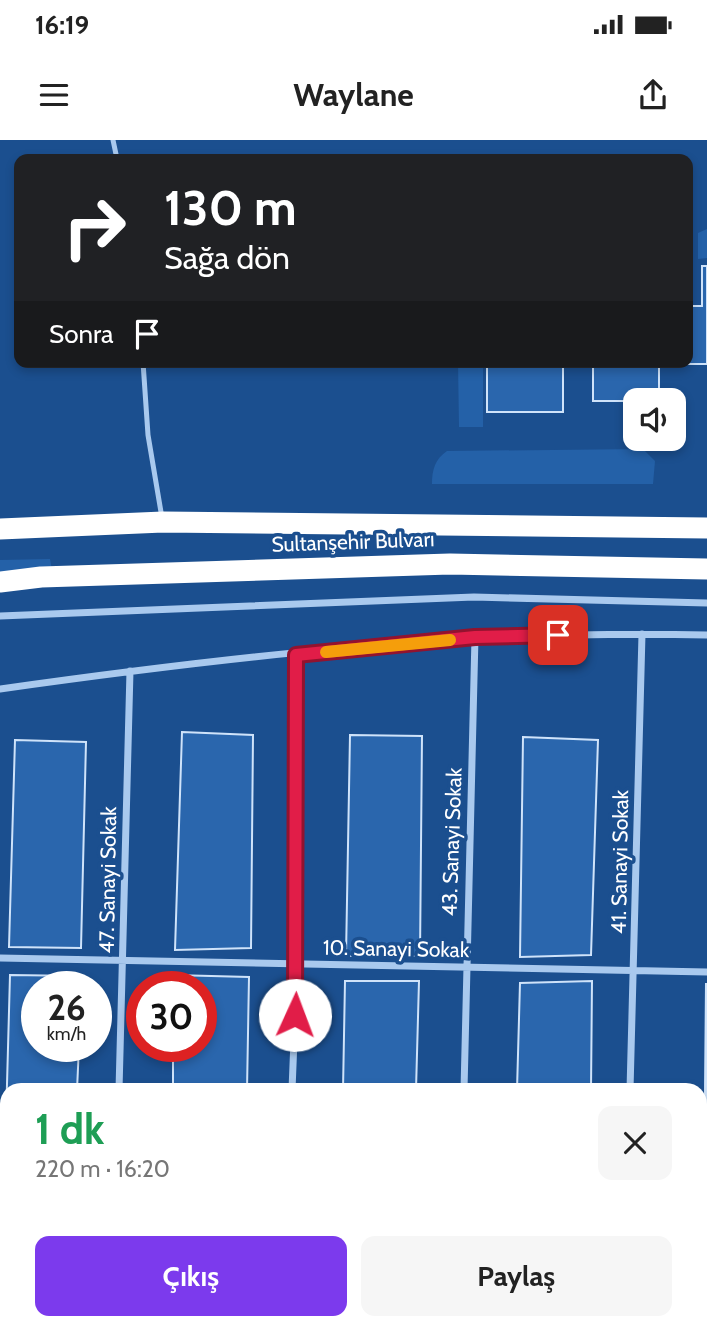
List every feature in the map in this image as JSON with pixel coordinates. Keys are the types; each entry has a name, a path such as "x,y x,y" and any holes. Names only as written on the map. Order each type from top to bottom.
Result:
{"highway":[{"name":"Sultanşehir Bulvarı","path":"0,529 163,522 707,528"},
{"name":"Sultanşehir Bulvarı","path":"0,582 41,577 450,564 707,569"}],"street":[{"path":"0,616 474,597 707,603"},
{"name":"41. Sanayi Sokak","path":"630,1083 642,634"},
{"path":"0,689 130,671 475,637 707,635"},
{"name":"43. Sanayi Sokak","path":"464,1083 475,637"},
{"path":"292,1083 297,965 296,655"},
{"name":"47. Sanayi Sokak","path":"119,1083 130,671"},
{"name":"10. Sanayi Sokak","path":"0,958 707,972"}],"lane":[{"path":"143,368 148,435 163,522"}],"shaded area":[{"path":"707,229 707,258 698,259 698,233"},
{"path":"458,368 483,368 483,427 459,427"},
{"path":"447,451 645,451 655,461 653,484 432,484 435,465"},
{"path":"50,559 52,570 0,575 0,560"}],"building":[{"path":"702,266 707,266 707,364 693,364 693,306 702,306"},
{"path":"487,368 563,368 563,412 487,412"},
{"path":"593,368 659,368 659,388 623,388 623,401 593,401"},
{"path":"182,732 253,735 251,948 175,950"},
{"path":"350,735 422,736 420,956 346,956"},
{"path":"523,737 598,740 591,955 520,957"},
{"path":"15,740 86,742 81,948 9,947"},
{"path":"10,975 21,975 21,1062 78,1062 77,1083 7,1083"},
{"path":"217,976 249,977 247,1083 173,1083 173,1062 217,1062"},
{"path":"345,981 419,981 416,1083 343,1083"},
{"path":"592,981 591,1083 517,1083 520,983"},
{"path":"706,984 707,984 707,1083"}],"slow traffic":[{"path":"326,652 450,640"}],"route":[{"path":"295,1015 296,655 475,637 558,635"}]}
